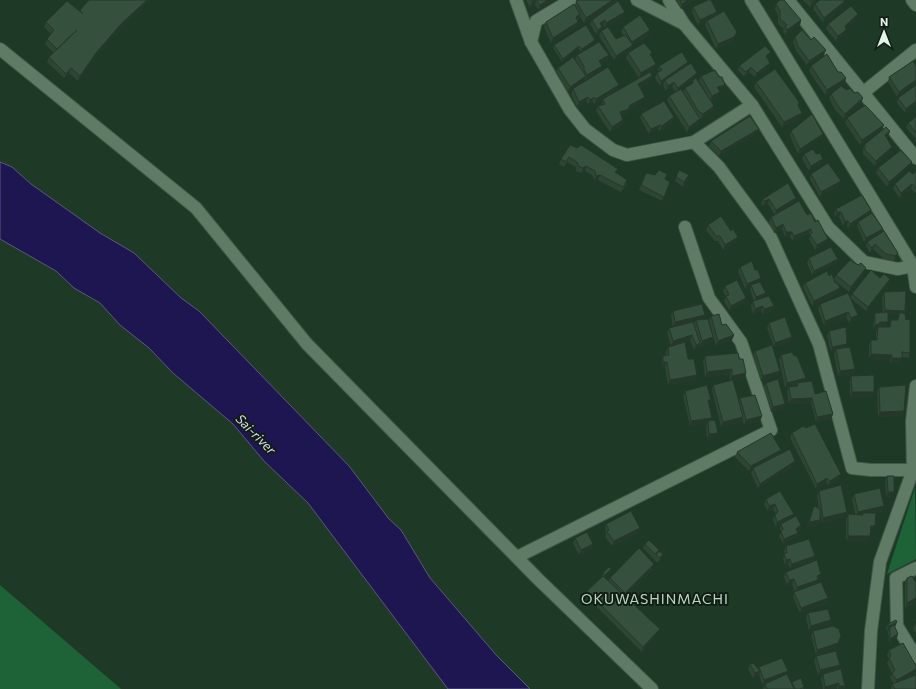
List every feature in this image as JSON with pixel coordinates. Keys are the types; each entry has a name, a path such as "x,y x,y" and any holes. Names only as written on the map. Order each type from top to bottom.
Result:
{"street":[{"path":"516,0 531,42 570,110 585,129 613,150 627,155 694,142 752,105"},
{"path":"531,42 536,21 571,0"},
{"path":"637,0 684,24"},
{"path":"669,0 684,24 752,105 828,227 864,262 898,269 913,266"},
{"path":"751,0 913,266 916,287"},
{"path":"788,0 916,158"},
{"path":"912,0 916,5"},
{"path":"0,49 196,208 308,344 517,557 652,689"},
{"path":"864,92 916,50"},
{"path":"694,142 719,167 771,238 819,344 852,468 915,472"},
{"path":"517,557 771,430 741,342 709,298 685,227"},
{"path":"868,689 871,631 880,562 915,472 914,421 916,386"},
{"path":"916,568 896,578 897,626 916,657"}],"green space":[{"path":"915,488 916,559 887,574"},
{"path":"0,585 121,689 0,689"}],"water":[{"name":"Sai-river","path":"0,162 12,167 31,184 100,233 134,253 181,298 199,311 349,466 389,519 401,530 430,578 497,656 530,689 448,689 308,503 264,461 233,424 173,373 149,348 120,325 100,303 74,288 56,271 0,239"}],"building":[{"path":"89,0 147,0 121,24 96,53 80,76 71,68 66,74 49,57 77,30 57,49 47,39 54,30 46,22 67,1 83,14 80,10"},
{"path":"536,0 548,0 540,5"},
{"path":"613,0 586,18 576,1"},
{"path":"680,0 688,0 682,4"},
{"path":"711,0 717,12 700,20 693,7"},
{"path":"780,0 784,0 801,20 787,30 785,26 787,25 780,19 780,11 776,4"},
{"path":"820,0 844,0 844,2 824,18 815,4"},
{"path":"618,1 625,12 606,23 605,20 600,23 602,27 598,30 592,20"},
{"path":"574,4 580,14 576,17 578,22 553,38 546,22"},
{"path":"851,6 858,14 845,26 846,30 838,36 828,24"},
{"path":"724,11 737,32 734,37 718,44 707,21"},
{"path":"640,15 650,30 632,42 623,27"},
{"path":"586,25 595,40 582,49 579,46 563,59 554,45"},
{"path":"608,27 616,39 625,35 633,45 616,56 601,31"},
{"path":"802,30 811,40 814,37 826,50 809,61 798,46 795,37"},
{"path":"599,42 609,55 599,61 602,66 587,75 584,70 584,66 577,55"},
{"path":"644,43 652,52 650,54 656,64 641,73 628,53"},
{"path":"765,46 771,52 766,56 770,63 757,73 751,67 746,72 739,66"},
{"path":"682,52 688,62 661,81 657,73 662,70 659,66"},
{"path":"827,54 838,72 841,72 846,78 827,90 811,66"},
{"path":"573,57 586,76 570,87 558,68"},
{"path":"913,61 916,66 916,80 899,92 889,77"},
{"path":"691,63 697,73 678,88 674,82 668,86 665,80"},
{"path":"608,67 619,85 596,99 594,97 590,100 588,97 579,102 573,89"},
{"path":"775,69 799,102 798,105 802,113 784,122 756,82"},
{"path":"715,70 719,77 722,77 725,85 717,87 720,92 712,96 701,76"},
{"path":"650,72 652,76 638,84 645,97 629,106 629,109 620,112 623,120 612,127 598,106 605,104 603,99"},
{"path":"696,78 714,106 703,114 698,111 685,88 693,83 693,80"},
{"path":"916,85 916,101 906,109 898,98"},
{"path":"841,86 847,90 850,88 854,93 858,92 863,98 845,114 831,94"},
{"path":"681,89 700,119 689,127 669,96"},
{"path":"664,101 674,117 662,126 660,125 651,129 641,114"},
{"path":"865,105 884,125 862,140 847,118"},
{"path":"812,114 823,134 800,149 791,131"},
{"path":"750,116 759,129 721,151 711,141"},
{"path":"916,117 916,132 908,123"},
{"path":"886,127 890,131 885,135 892,147 876,161 865,150 865,144"},
{"path":"570,145 577,148 581,145 618,169 615,172 627,180 623,187 600,175 596,176 595,171 586,166 583,168 578,166 578,163 569,157 566,162 561,159"},
{"path":"813,149 816,154 820,153 823,159 811,166 804,154"},
{"path":"901,150 912,162 889,182 878,168"},
{"path":"828,163 841,181 821,192 811,174"},
{"path":"659,170 667,174 665,179 670,182 664,197 641,185 646,173 655,175"},
{"path":"679,170 689,175 684,182 676,177"},
{"path":"909,171 913,174 916,171 916,187 912,184 901,193 895,184"},
{"path":"788,183 796,198 776,210 769,199 765,201 763,199"},
{"path":"862,195 871,210 850,224 848,221 845,221 841,212 837,212 836,209"},
{"path":"799,201 807,215 811,213 815,222 818,220 828,239 817,245 810,235 812,233 811,229 794,236 792,232 786,232 783,224 776,228 771,217"},
{"path":"872,213 883,229 866,238 858,222"},
{"path":"721,216 731,231 733,229 738,237 725,245 720,236 716,236 708,225"},
{"path":"884,231 898,253 895,256 886,254 875,244 872,248 867,242"},
{"path":"831,247 838,259 814,271 809,258"},
{"path":"850,260 858,265 861,263 866,268 851,287 836,275"},
{"path":"752,261 755,270 758,270 761,278 747,284 740,267"},
{"path":"871,270 880,278 884,274 890,279 868,307 852,294"},
{"path":"827,271 829,276 832,274 835,283 837,283 840,288 814,301 805,283"},
{"path":"737,280 746,298 731,306 726,296 729,295 725,286"},
{"path":"760,282 766,293 756,297 751,285"},
{"path":"906,291 905,311 885,310 884,292"},
{"path":"848,293 858,315 851,318 848,312 825,321 820,304"},
{"path":"769,296 774,306 764,309 763,306 755,309 753,301"},
{"path":"702,304 705,315 675,322 673,311"},
{"path":"888,312 888,322 880,322 879,324 875,325 875,313"},
{"path":"900,312 905,314 906,320 910,319 910,353 902,352 902,358 892,358 892,355 871,354 871,340 877,340 878,327 890,327 891,320 898,320"},
{"path":"719,314 722,325 726,324 734,335 718,341 711,316"},
{"path":"785,317 792,337 775,343 769,323"},
{"path":"708,319 713,337 702,341 696,320"},
{"path":"693,322 700,343 696,345 692,335 673,341 669,328"},
{"path":"846,327 847,344 832,347 829,331"},
{"path":"685,342 688,359 694,359 697,375 670,380 667,362 663,362 663,356 669,355 668,347"},
{"path":"772,345 780,371 763,376 755,351"},
{"path":"850,347 855,369 840,371 836,349"},
{"path":"792,352 794,356 797,356 806,378 787,383 781,355"},
{"path":"738,353 739,359 743,359 746,373 732,376 732,369 707,372 705,356"},
{"path":"874,375 874,392 852,392 851,376"},
{"path":"778,379 785,404 773,407 766,383"},
{"path":"733,380 743,417 723,422 713,385"},
{"path":"812,381 815,394 826,391 833,414 817,417 812,398 791,399 789,387 798,386 797,383"},
{"path":"707,385 711,400 708,400 712,418 691,421 685,391"},
{"path":"906,385 904,411 880,412 879,387"},
{"path":"755,395 762,416 746,420 740,398"},
{"path":"715,420 718,433 709,434 708,421"},
{"path":"815,424 841,474 830,481 827,478 817,484 792,433 803,426 806,428"},
{"path":"771,433 781,450 751,466 737,452"},
{"path":"790,449 795,461 760,484 753,468"},
{"path":"887,476 894,476 894,492 888,492"},
{"path":"841,485 847,512 823,518 819,491"},
{"path":"880,488 884,506 858,512 854,494"},
{"path":"780,491 794,514 777,522 775,515 778,512 775,504 769,506 766,499"},
{"path":"814,506 820,509 820,520 809,522"},
{"path":"631,511 640,528 614,541 607,532 609,530 606,524"},
{"path":"863,513 876,513 875,526 871,526 870,536 848,536 848,514 863,515"},
{"path":"796,516 801,525 796,529 798,533 784,539 781,532 783,529 781,524"},
{"path":"587,532 593,544 581,550 575,538"},
{"path":"809,539 815,556 792,564 790,559 786,560 784,553 787,553 786,546"},
{"path":"649,540 659,550 655,554 645,544"},
{"path":"639,548 654,564 625,593 610,578"},
{"path":"659,551 663,554 660,558 656,555"},
{"path":"817,560 821,574 817,576 818,580 797,587 794,579 789,580 786,572"},
{"path":"609,567 611,569 605,575 603,573"},
{"path":"603,576 660,629 643,647 587,591"},
{"path":"912,576 916,583 916,598 907,603 907,578"},
{"path":"821,582 828,598 801,608 794,592"},
{"path":"828,609 831,620 811,626 808,613"},
{"path":"896,620 897,622 889,626 888,624"},
{"path":"894,625 898,634 890,639 890,627"},
{"path":"833,626 839,629 841,636 838,643 817,650 813,631"},
{"path":"903,643 916,666 916,669 897,680 892,674 895,670 889,658 891,656 889,650"},
{"path":"836,651 840,665 820,670 816,656"},
{"path":"782,658 788,671 764,680 759,667"},
{"path":"753,663 760,671 755,673 750,664"},
{"path":"841,669 845,686 839,686 839,683 825,687 823,674"},
{"path":"787,674 794,689 767,689 765,684"},
{"path":"916,675 916,689 895,689 892,684"},
{"path":"801,678 804,687 795,689 792,682"}],"district":[{"name":"OKUWASHINMACHI","path":"655,598"}]}
